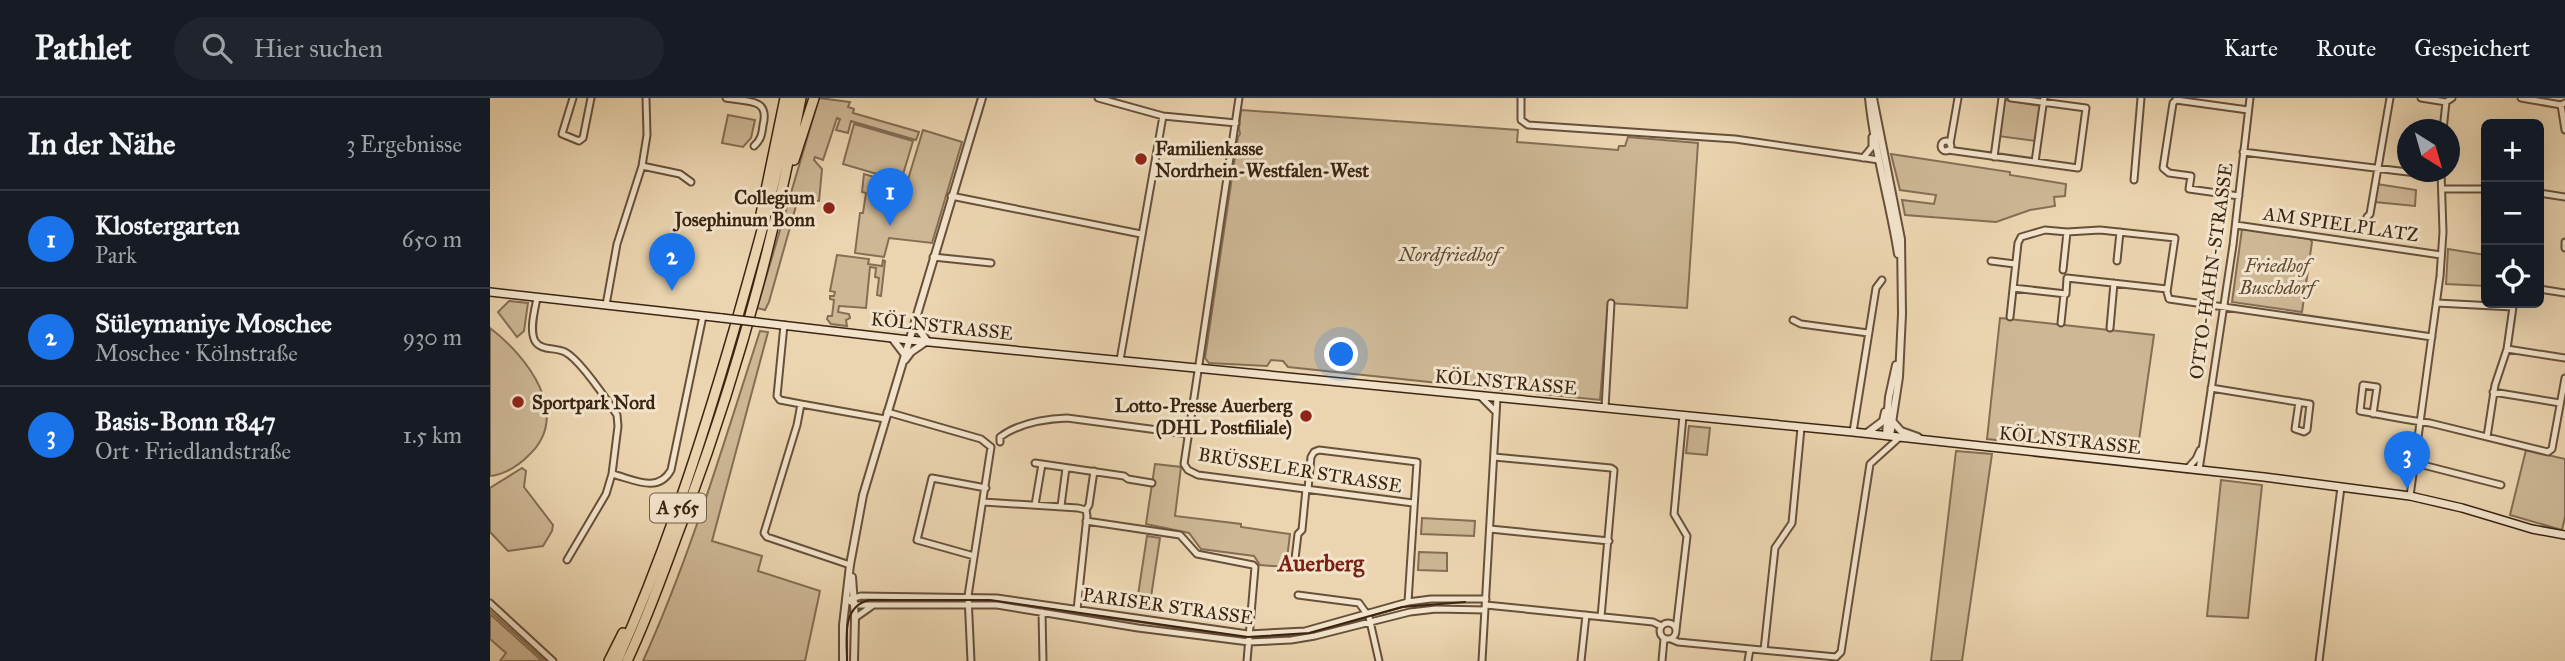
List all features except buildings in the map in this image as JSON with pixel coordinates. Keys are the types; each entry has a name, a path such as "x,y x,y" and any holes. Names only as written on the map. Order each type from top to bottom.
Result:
{"highway":[{"path":"745,291 784,98"},
{"name":"A 565","path":"617,661 695,459 745,291 774,183 792,98"},
{"name":"A 565","path":"627,661 640,634 717,425 779,205 801,98"},
{"path":"779,205 814,98"},
{"path":"608,661 622,634 638,612"},
{"path":"633,661 640,634"}],"main road":[{"name":"KÖLNSTRASSE","path":"490,292 909,340 1888,435 2199,470 2410,496 2565,534"}],"street":[{"path":"573,98 562,134 580,141 591,98"},
{"path":"606,305 617,244 642,166 647,135 646,98"},
{"path":"726,98 758,102 764,106 766,113 760,141 754,146"},
{"path":"854,661 855,618 851,601 850,565 855,531 886,416 982,98"},
{"path":"1098,98 1163,116 1236,123"},
{"name":"BRÜSSELER STRASSE","path":"1239,98 1184,464 1193,474 1413,503 1408,602"},
{"path":"1521,98 1521,122 1533,126 1735,139 1883,161"},
{"path":"1863,158 1872,148 1871,98"},
{"path":"1871,98 1901,239 1899,377 1894,422 1884,448"},
{"path":"1958,98 1949,147 1994,157 2078,168 2086,108 2043,100 2011,98"},
{"path":"1994,157 2002,98"},
{"path":"2134,180 2141,98"},
{"name":"OTTO-HAHN-STRASSE","path":"2199,470 2236,225 2248,98"},
{"path":"2367,217 2370,214 2390,98"},
{"path":"2421,98 2449,100 2445,119"},
{"path":"2521,98 2563,104 2565,131"},
{"path":"2035,162 2043,100"},
{"path":"2239,196 2189,188 2191,176 2169,173 2163,168 2173,103 2176,100 2248,108"},
{"path":"1120,360 1163,116"},
{"path":"1870,117 1883,161"},
{"path":"2243,152 2397,170"},
{"path":"642,166 680,174 691,182"},
{"path":"2410,496 2437,303 2441,255 2442,182"},
{"path":"2442,189 2481,189"},
{"path":"2544,194 2565,197"},
{"path":"951,196 1141,234"},
{"name":"AM SPIELPLATZ","path":"2236,225 2441,255"},
{"path":"2010,317 2015,264 2021,237 2045,230 2100,230 2175,238 2167,289 2169,299 2432,337"},
{"path":"2063,270 2067,232"},
{"path":"2117,261 2120,232"},
{"path":"2565,242 2565,248"},
{"path":"933,257 991,263"},
{"path":"1991,261 2015,264"},
{"path":"2061,323 2067,278 2167,289"},
{"path":"1853,432 1876,288 1882,280"},
{"path":"2110,328 2114,283"},
{"path":"2013,288 2064,293"},
{"path":"2544,290 2565,293"},
{"path":"537,298 533,320 534,340 540,346 557,349 569,355 611,407 618,420 612,474 606,494 567,560"},
{"path":"1605,408 1611,303"},
{"path":"2437,303 2481,304"},
{"path":"2487,437 2493,392 2507,349 2514,308"},
{"path":"612,474 654,485 667,477 703,316"},
{"path":"1793,320 1801,324 1868,333"},
{"path":"904,358 927,341 915,324"},
{"path":"784,325 777,396 780,400 886,416 981,439 990,444 992,450 968,596 971,661"},
{"path":"892,338 904,358"},
{"path":"1867,433 1883,421 1899,349"},
{"path":"2507,349 2565,358"},
{"path":"2373,414 2377,387 2363,385 2360,411 2373,414 2420,422 2549,452 2552,449 2565,378"},
{"path":"2211,388 2299,402 2310,404 2307,430 2304,432 2295,429 2299,402"},
{"path":"2493,392 2560,403"},
{"path":"1480,396 1493,408 1496,418"},
{"path":"1888,435 1889,397"},
{"path":"1482,661 1497,398"},
{"path":"801,404 764,533 767,537 850,565"},
{"path":"1662,661 1667,639 1676,630 1687,536 1674,514 1683,415"},
{"path":"1000,442 1000,437 1014,429 1049,419 1067,418 1188,434"},
{"path":"1894,422 1901,431 1926,440"},
{"path":"1764,650 1775,548 1792,523 1801,428"},
{"path":"1661,626 1660,635 1678,642 1837,659 1841,652 1870,464 1884,448 1900,437"},
{"name":"OTTO-HAHN-STRASSE","path":"2187,469 2196,459 2204,440"},
{"path":"1294,567 1314,452 1320,450 1414,460 1417,462 1418,474 1413,503"},
{"path":"1494,457 1613,469 1615,474 1601,617"},
{"path":"1035,463 1153,483"},
{"path":"2414,463 2501,485"},
{"path":"1035,505 1042,464"},
{"path":"1061,506 1066,468"},
{"path":"1077,610 1086,510 1094,471"},
{"path":"974,556 917,540 932,478 986,488"},
{"path":"2319,661 2342,487"},
{"path":"984,502 1086,510"},
{"path":"1086,522 1182,536 1197,554 1253,565 1255,567 1247,661"},
{"path":"1490,529 1609,541"},
{"path":"1298,595 1359,603 1368,614 1379,661"},
{"name":"PARISER STRASSE","path":"851,601 968,596 1248,634 1305,631 1408,602 1446,598 1486,605"},
{"path":"843,661 843,625 851,601"},
{"name":"PARISER STRASSE","path":"851,601 874,605 968,604 1249,642 1315,636 1410,612 1486,605"},
{"path":"490,603 553,661"},
{"path":"855,618 874,605"},
{"path":"1486,605 1653,622 1661,626 1668,623 1675,626 1676,630"},
{"path":"1042,612 1043,661"},
{"path":"1581,661 1586,615"},
{"path":"1748,661 1749,649"}],"green space":[{"path":"819,98 850,102 848,107 854,109 853,113 919,132 916,140 851,121 848,133 836,130 840,119 837,118 823,160 815,157 814,160 822,169 819,201 804,200 796,206 769,302 765,310 757,308"},
{"path":"2004,101 2040,106 2036,141 1998,136"},
{"name":"Nordfriedhof","path":"1241,110 1518,130 1517,142 1618,150 1619,146 1625,146 1628,137 1698,143 1687,308 1608,303 1600,400 1288,367 1283,361 1271,360 1267,366 1209,363 1205,358 1240,134"},
{"path":"728,115 755,120 751,138 743,147 722,143"},
{"path":"854,124 913,141 901,181 843,164"},
{"path":"923,130 962,142 932,243 889,238 884,257 855,253 860,213 863,213 866,193 862,192 864,174 906,186"},
{"path":"1891,154 2010,172 2010,175 2066,184 2065,196 2054,197 2055,206 2030,210 1996,222 1905,215 1902,200 1934,204 1936,195 1900,190"},
{"path":"2377,184 2416,190 2415,206 2375,202"},
{"name":"Friedhof Buschdorf","path":"2242,229 2310,239 2312,242 2302,312 2232,302"},
{"path":"2448,249 2481,254 2481,286 2446,284"},
{"path":"837,255 869,259 868,264 882,266 883,260 885,261 881,296 877,295 879,278 875,277 876,268 870,267 866,308 839,306 838,312 849,314 847,326 831,324 827,319 832,316 834,300 830,299 830,296 834,296 835,292 830,291"},
{"path":"509,301 528,303 524,331 517,337 498,312"},
{"path":"2000,318 2154,335 2137,454 1987,439"},
{"name":"Sportpark Nord","path":"490,328 518,354 530,370 546,405 546,423 541,440 528,456 501,474 490,476"},
{"path":"760,331 768,332 712,541 762,556 758,571 820,591 805,661 643,661 692,539"},
{"path":"1689,426 1710,428 1707,455 1686,453"},
{"path":"2526,450 2565,459 2565,517 2562,530 2510,515"},
{"path":"1956,451 1992,454 1962,661 1931,661"},
{"path":"1155,464 1181,467 1175,516 1241,524 1241,527 1290,534 1286,567 1260,565 1254,556 1201,549 1189,533 1146,524"},
{"path":"522,468 526,471 524,487 553,525 552,531 543,546 508,551 490,532 490,488"},
{"path":"2221,480 2262,485 2248,618 2207,616"},
{"path":"1422,518 1475,521 1474,536 1421,534"},
{"path":"1147,536 1160,538 1149,610 1136,608"},
{"path":"1419,552 1447,553 1447,571 1418,570"},
{"path":"490,614 542,661 500,661 506,653 490,639"}],"waterway":[{"path":"490,611 545,661"}],"tram line":[{"path":"847,661 850,617 854,609 869,600 990,600 1248,637 1309,633 1402,607 1465,602"}],"place":[{"name":"Familienkasse Nordrhein-Westfalen-West","path":"1141,159"},
{"name":"Collegium Josephinum Bonn","path":"829,208"},
{"name":"Klostergarten","path":"890,226"},
{"name":"Süleymaniye Moschee","path":"672,291"},
{"name":"Sportpark Nord","path":"518,402"},
{"name":"Lotto-Presse Auerberg (DHL Postfiliale)","path":"1306,416"},
{"name":"Basis-Bonn 1847","path":"2407,489"}],"district":[{"name":"Auerberg","path":"1321,563"}]}
